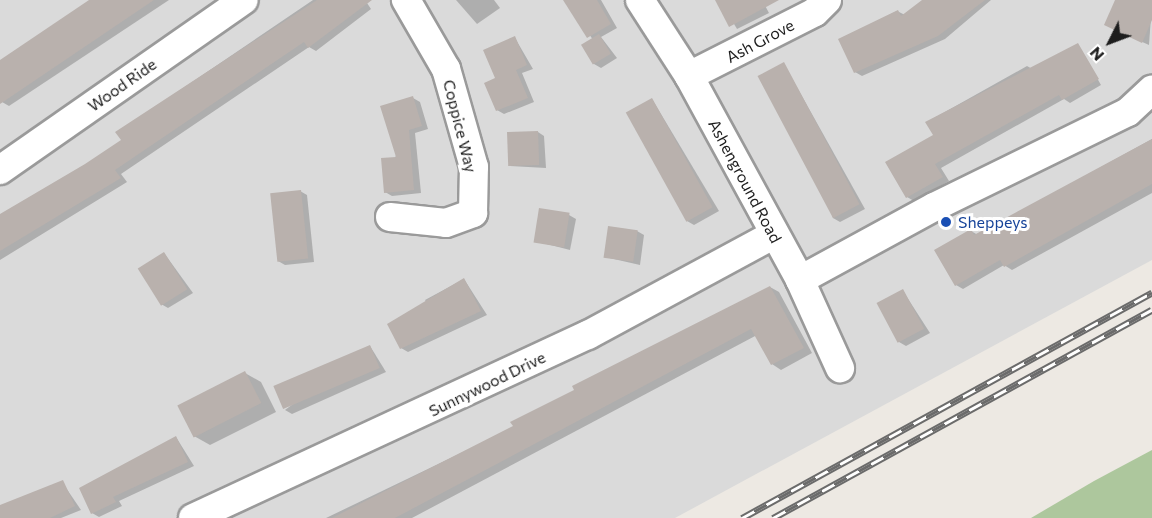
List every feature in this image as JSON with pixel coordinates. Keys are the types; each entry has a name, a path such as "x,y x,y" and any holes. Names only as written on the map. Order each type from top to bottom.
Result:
{"street":[{"name":"Wood Ride","path":"0,170 243,0"},
{"name":"Coppice Way","path":"390,217 446,223 473,213 474,167 446,69 406,0"},
{"name":"Ashenground Road","path":"640,0 689,76 773,235 800,280 840,368"},
{"name":"Ash Grove","path":"689,76 827,0"},
{"path":"800,280 934,207 1119,117 1152,90"},
{"name":"Sunnywood Drive","path":"193,518 556,350 773,235"}],"shaded area":[{"path":"0,0 1152,0 1152,260 675,518 0,518"}],"green space":[{"path":"1152,450 1152,518 1031,518 1094,481"}],"building":[{"path":"89,0 154,0 0,104 0,60"},
{"path":"317,0 372,0 308,48 304,42 115,170 121,178 0,251 0,214 121,140 115,132"},
{"path":"563,0 597,0 611,24 587,38"},
{"path":"715,0 779,0 729,27"},
{"path":"922,0 985,0 938,36 854,73 838,39 898,10 901,16"},
{"path":"1115,0 1152,0 1152,20 1142,43 1104,25"},
{"path":"599,34 611,54 593,65 581,45"},
{"path":"515,36 527,65 516,70 528,98 496,111 484,83 495,78 483,50"},
{"path":"1078,43 1099,79 1062,100 1059,95 935,164 943,177 906,198 885,162 933,135 925,122"},
{"path":"784,62 860,204 833,218 758,76"},
{"path":"413,96 422,126 409,130 414,190 384,193 381,158 396,157 380,106"},
{"path":"652,98 713,207 686,222 626,113"},
{"path":"538,131 539,165 508,166 507,132"},
{"path":"1152,139 1152,184 1004,267 1000,260 955,286 934,250 971,229 974,235"},
{"path":"301,190 308,259 277,262 270,193"},
{"path":"539,208 570,213 564,247 534,243"},
{"path":"608,226 638,230 633,262 604,258"},
{"path":"164,252 187,289 161,306 138,268"},
{"path":"464,278 481,311 400,349 387,324"},
{"path":"770,286 804,348 771,365 751,329 395,518 332,518 513,426 510,422 574,390 572,386"},
{"path":"903,289 924,329 898,343 877,303"},
{"path":"370,345 380,368 283,409 273,386"},
{"path":"245,371 261,403 194,438 177,406"},
{"path":"176,436 188,462 113,497 116,502 91,514 79,488"},
{"path":"63,480 75,506 50,518 0,518 0,505"}],"railway":[{"path":"742,518 1152,293"},
{"path":"773,518 1152,310"}],"place":[{"name":"Sheppeys","path":"946,222"}]}
